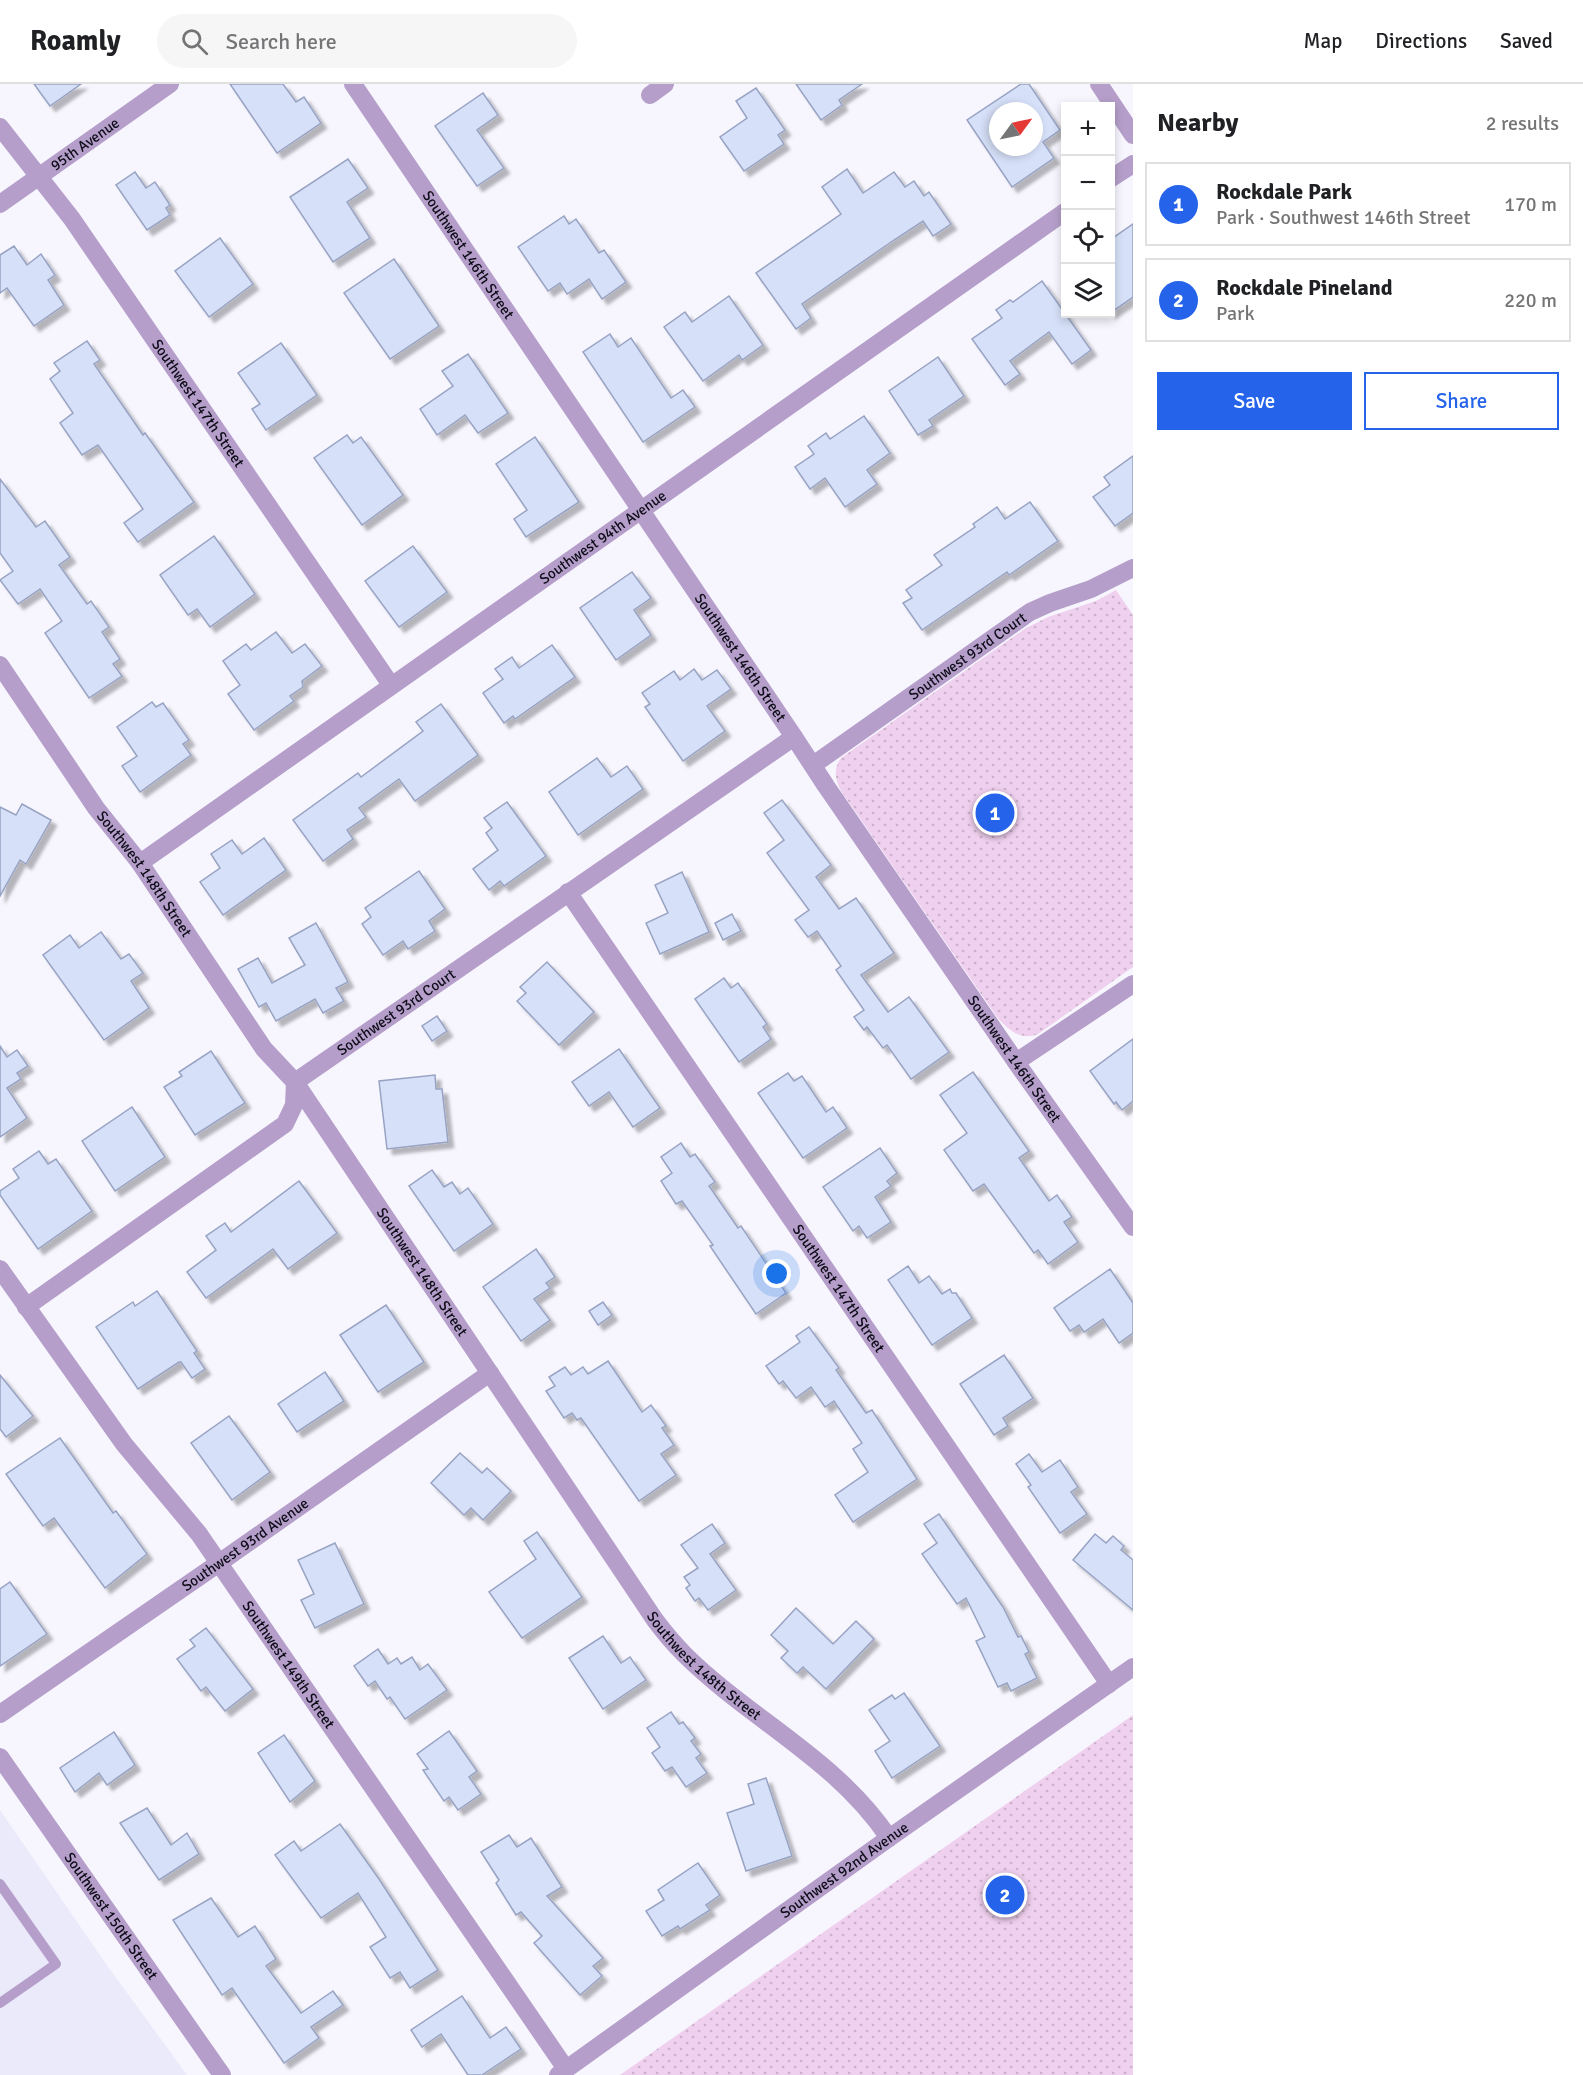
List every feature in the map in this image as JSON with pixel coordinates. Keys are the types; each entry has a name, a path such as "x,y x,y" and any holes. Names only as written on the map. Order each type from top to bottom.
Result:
{"street":[{"name":"95th Avenue","path":"0,204 170,84"},
{"name":"Southwest 146th Street","path":"353,84 813,765 1016,1062 1133,1227"},
{"path":"650,95 665,84"},
{"path":"1099,84 1133,135"},
{"name":"Southwest 147th Street","path":"0,127 72,219 391,685"},
{"path":"1115,177 1133,164"},
{"name":"Southwest 94th Avenue","path":"140,863 1061,214"},
{"name":"Southwest 93rd Court","path":"813,765 1030,612 1091,589 1133,567"},
{"name":"Southwest 148th Street","path":"0,665 96,808 140,863 264,1049 295,1082 490,1372 632,1589 668,1637 706,1675 804,1749 825,1768 873,1814 889,1838"},
{"name":"Southwest 93rd Court","path":"295,1082 794,736"},
{"name":"Southwest 147th Street","path":"568,892 1109,1684"},
{"path":"1016,1062 1133,984"},
{"path":"26,1307 285,1124 294,1105 295,1082"},
{"name":"Southwest 149th Street","path":"0,1269 124,1444 199,1534 562,2072"},
{"name":"Southwest 93rd Avenue","path":"0,1714 490,1372"},
{"name":"Southwest 92nd Avenue","path":"562,2072 1133,1667"},
{"name":"Southwest 150th Street","path":"0,1757 222,2075"}],"lane":[{"path":"0,1884 56,1964 0,2003"}],"shaded area":[{"path":"1116,590 1133,615 1133,967 1038,1034 1020,1035 1010,1030 997,1017 841,791 836,778 836,770 841,758 1026,628 1048,617 1096,601"},
{"path":"1133,1715 1133,2075 620,2075"},
{"path":"0,1810 106,1964 187,2075 0,2075"}],"building":[{"path":"34,84 81,84 50,106"},
{"path":"230,84 283,84 296,102 304,97 321,123 277,153"},
{"path":"796,84 862,84 839,100 842,105 821,120"},
{"path":"1021,84 1029,84 1041,102 994,102"},
{"path":"756,88 785,130 778,135 784,144 744,171 720,137 747,118 736,101"},
{"path":"483,93 498,115 477,130 504,168 477,186 435,126"},
{"path":"989,105 989,153 967,120"},
{"path":"1043,105 1060,130 1043,142"},
{"path":"1043,142 1054,158 1012,187 991,156 1043,156"},
{"path":"348,159 368,188 347,202 370,238 333,262 290,197"},
{"path":"847,169 863,193 894,172 905,187 914,181 924,196 929,192 951,224 933,236 923,221 894,240 802,304 811,318 796,329 756,273 841,214 822,187"},
{"path":"135,172 146,188 155,182 170,205 166,208 170,215 147,230 116,185"},
{"path":"564,216 569,224 576,219 599,253 604,250 626,282 602,299 589,279 567,294 560,283 548,291 518,247"},
{"path":"1133,224 1133,297 1115,310 1115,264 1115,237"},
{"path":"220,238 253,284 209,317 175,271"},
{"path":"14,246 27,265 41,254 55,275 48,280 64,305 34,326 7,288 0,293 0,255"},
{"path":"394,259 439,326 390,359 344,293"},
{"path":"1042,281 1061,308 1061,318 1068,318 1091,350 1072,364 1049,332 1010,361 1020,374 1005,385 972,339 1002,318 996,310 1010,300 1013,302"},
{"path":"729,296 763,345 742,360 739,355 703,381 664,327 685,312 692,322"},
{"path":"610,334 618,347 631,338 671,398 683,390 695,407 643,442 583,352"},
{"path":"87,341 100,360 94,364 143,435 145,433 194,502 138,542 124,523 143,509 98,445 82,455 60,423 73,413 50,379 60,371 54,363"},
{"path":"281,343 317,395 266,430 252,409 260,404 238,373"},
{"path":"468,354 508,413 478,433 465,415 437,435 420,409 453,386 442,371"},
{"path":"938,357 964,396 929,420 933,426 918,435 889,391"},
{"path":"864,416 890,453 867,470 877,484 845,507 825,478 810,489 795,467 814,454 808,446 826,433 830,439"},
{"path":"347,435 353,443 361,437 403,495 362,525 314,458"},
{"path":"535,437 579,502 526,537 514,519 527,510 496,464"},
{"path":"1133,456 1133,513 1115,526 1093,497 1110,485 1104,477"},
{"path":"0,479 36,527 45,521 70,557 59,565 87,604 91,601 109,627 102,632 120,659 113,664 122,676 89,698 45,633 62,621 40,589 18,604 0,580 13,571 0,553"},
{"path":"1030,502 1058,541 1009,575 1007,572 922,630 903,603 912,598 906,590 942,565 934,555 975,527 973,524 997,507 1005,519"},
{"path":"214,536 255,594 210,627 197,609 188,615 160,575"},
{"path":"413,546 447,592 399,627 365,581"},
{"path":"632,572 651,598 634,610 651,635 616,660 580,608"},
{"path":"276,632 292,653 305,644 322,666 302,681 303,687 290,696 294,701 254,730 228,694 240,685 223,661 246,644 251,650"},
{"path":"552,645 575,677 515,719 513,716 504,723 483,693 503,679 495,669 512,657 519,668"},
{"path":"694,669 702,680 717,670 731,689 707,706 725,731 683,761 645,707 650,704 642,693 674,671 680,680"},
{"path":"152,702 156,707 163,703 189,740 183,744 191,755 140,792 122,766 137,756 117,727"},
{"path":"441,704 478,755 415,801 399,779 359,808 366,817 347,830 353,839 323,861 293,820 358,773 361,777 423,731 416,722"},
{"path":"597,758 611,777 627,766 643,789 578,835 549,792"},
{"path":"782,800 831,865 816,877 839,909 856,898 894,953 861,975 888,1012 909,997 949,1052 911,1079 887,1045 883,1048 867,1027 864,1030 854,1017 864,1010 836,970 841,966 817,931 808,937 795,920 809,910 767,853 784,840 764,813"},
{"path":"507,802 546,856 504,886 500,881 489,890 473,869 498,850 486,833 492,828 484,818"},
{"path":"22,804 51,820 26,864 20,860 0,896 0,807 16,815"},
{"path":"264,838 286,870 223,915 200,882 220,868 211,854 232,840 242,854"},
{"path":"419,871 445,909 429,921 435,931 408,949 403,941 383,955 362,924 371,917 365,908"},
{"path":"682,872 709,932 660,954 646,923 668,913 655,885"},
{"path":"732,914 741,931 723,940 715,923"},
{"path":"316,923 348,982 336,988 344,1001 323,1013 315,999 276,1021 266,1003 259,1007 238,969 258,958 272,983 305,965 289,938"},
{"path":"101,932 121,959 129,954 143,973 131,981 149,1008 104,1040 43,955 70,935 79,948"},
{"path":"547,962 594,1012 559,1045 517,1001 526,993 520,987"},
{"path":"724,978 731,988 738,983 767,1024 763,1027 771,1039 739,1062 695,999"},
{"path":"437,1016 447,1031 432,1041 422,1026"},
{"path":"1133,1039 1133,1101 1122,1110 1116,1102 1114,1104 1090,1071"},
{"path":"0,1046 7,1057 17,1050 28,1066 17,1073 21,1079 7,1088 27,1118 0,1137"},
{"path":"619,1049 660,1108 633,1127 609,1092 589,1106 572,1082"},
{"path":"211,1051 245,1103 195,1135 164,1087 182,1076 179,1072"},
{"path":"973,1072 1029,1151 1019,1158 1049,1201 1057,1195 1072,1217 1064,1222 1078,1242 1048,1264 1038,1250 1034,1253 984,1184 973,1191 944,1150 967,1133 940,1095"},
{"path":"788,1073 794,1081 802,1076 826,1112 833,1107 847,1128 803,1158 758,1093"},
{"path":"435,1075 436,1089 442,1089 448,1142 387,1149 379,1081"},
{"path":"132,1107 165,1157 115,1191 82,1141"},
{"path":"681,1143 690,1157 695,1154 715,1182 709,1186 738,1228 741,1226 786,1293 756,1314 710,1246 713,1245 682,1201 676,1204 661,1181 672,1173 661,1157"},
{"path":"880,1148 897,1173 887,1181 891,1186 875,1197 891,1222 867,1238 859,1226 853,1231 823,1187"},
{"path":"39,1151 48,1164 56,1159 92,1211 38,1249 0,1195 0,1191 19,1178 13,1169"},
{"path":"432,1170 444,1187 452,1182 460,1194 468,1188 493,1224 454,1251 409,1186"},
{"path":"299,1181 337,1233 288,1269 273,1249 206,1298 187,1272 216,1250 206,1236 225,1223 231,1232"},
{"path":"536,1249 555,1277 546,1283 550,1288 534,1299 550,1320 521,1341 483,1287"},
{"path":"908,1266 919,1283 929,1276 942,1294 950,1289 952,1293 956,1293 972,1318 932,1345 888,1280"},
{"path":"1110,1269 1133,1303 1133,1333 1119,1343 1103,1319 1084,1332 1079,1325 1070,1331 1054,1308"},
{"path":"157,1291 197,1351 194,1353 205,1369 192,1378 179,1362 138,1389 96,1327 133,1302 135,1306"},
{"path":"603,1302 612,1315 598,1325 589,1311"},
{"path":"386,1305 424,1362 378,1392 340,1335"},
{"path":"809,1327 839,1368 836,1370 866,1413 872,1410 917,1479 853,1522 835,1495 868,1472 853,1449 862,1443 834,1401 825,1407 811,1387 796,1398 783,1381 779,1384 766,1366 800,1342 796,1336"},
{"path":"1004,1355 1033,1398 1003,1418 1008,1426 994,1435 960,1384"},
{"path":"608,1361 642,1412 651,1405 666,1426 662,1428 674,1445 661,1454 676,1475 639,1501 581,1418 577,1420 572,1413 564,1418 546,1391 555,1386 549,1377 565,1367 571,1375 583,1367 588,1374"},
{"path":"325,1372 344,1401 297,1432 278,1404"},
{"path":"0,1375 33,1416 6,1437 0,1429"},
{"path":"229,1416 270,1472 232,1500 191,1443"},
{"path":"60,1438 113,1513 116,1511 147,1554 105,1588 54,1518 43,1526 6,1474"},
{"path":"460,1453 482,1473 487,1468 511,1491 483,1520 471,1508 464,1515 431,1483"},
{"path":"1029,1454 1042,1472 1060,1460 1078,1487 1071,1492 1087,1514 1060,1533 1028,1487 1031,1485 1016,1464"},
{"path":"939,1514 1003,1607 1018,1637 1021,1636 1029,1652 1025,1654 1037,1678 1011,1691 1007,1683 998,1687 976,1641 985,1637 966,1598 957,1604 922,1554 937,1543 924,1524"},
{"path":"712,1524 725,1543 710,1554 736,1590 708,1610 699,1598 695,1601 686,1588 690,1585 684,1577 698,1568 681,1545"},
{"path":"537,1532 582,1597 522,1638 489,1592 536,1559 524,1541"},
{"path":"1095,1534 1106,1543 1113,1536 1124,1546 1121,1550 1133,1560 1133,1610 1073,1560"},
{"path":"335,1543 364,1604 315,1628 301,1600 314,1594 298,1560"},
{"path":"10,1582 47,1634 0,1666 0,1589"},
{"path":"796,1608 833,1644 856,1621 874,1639 826,1689 803,1667 797,1673 781,1658 788,1651 771,1635"},
{"path":"206,1628 253,1689 225,1711 206,1687 201,1691 177,1659 195,1646 190,1640"},
{"path":"603,1636 621,1663 630,1657 646,1680 603,1709 569,1658"},
{"path":"378,1649 388,1664 397,1658 401,1664 412,1657 420,1670 428,1664 447,1690 405,1719 390,1697 387,1699 375,1681 368,1686 354,1666"},
{"path":"904,1693 940,1746 892,1778 875,1751 890,1741 869,1710 892,1695 895,1699"},
{"path":"671,1712 679,1724 683,1722 695,1738 691,1741 701,1754 696,1758 707,1773 686,1787 672,1767 665,1771 652,1753 660,1747 647,1728"},
{"path":"449,1731 477,1771 469,1777 481,1794 458,1810 449,1797 444,1801 423,1770 428,1769 417,1754"},
{"path":"114,1732 135,1765 107,1785 99,1773 75,1792 60,1768"},
{"path":"284,1735 315,1781 290,1802 258,1753"},
{"path":"766,1778 792,1856 746,1871 727,1813 754,1804 748,1784"},
{"path":"147,1808 171,1845 187,1833 199,1854 159,1880 120,1823"},
{"path":"340,1824 438,1970 410,1988 400,1972 390,1978 370,1947 386,1937 358,1893 321,1918 275,1855 294,1841 301,1851"},
{"path":"509,1835 517,1847 531,1838 562,1887 547,1896 603,1958 593,1966 602,1976 580,1995 534,1943 542,1936 521,1912 516,1915 496,1883 499,1880 481,1852"},
{"path":"698,1863 720,1895 706,1905 710,1910 680,1929 678,1926 662,1936 646,1911 664,1900 658,1890"},
{"path":"211,1898 238,1937 255,1926 276,1959 266,1966 301,2013 333,1991 343,2005 311,2027 319,2038 284,2063 232,1988 222,1995 173,1920"},
{"path":"462,1996 490,2038 506,2027 521,2049 482,2075 468,2075 441,2034 422,2047 411,2030"}],"place":[{"name":"Rockdale Park","path":"995,813"},
{"name":"Rockdale Pineland","path":"1005,1895"}]}
